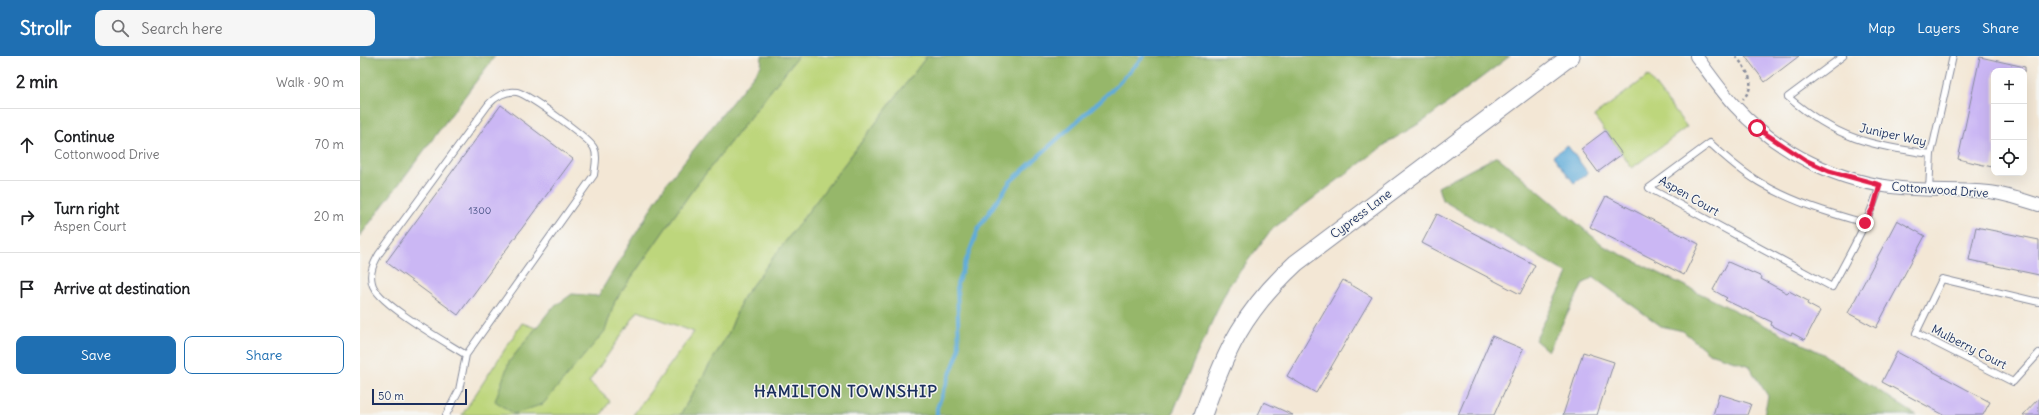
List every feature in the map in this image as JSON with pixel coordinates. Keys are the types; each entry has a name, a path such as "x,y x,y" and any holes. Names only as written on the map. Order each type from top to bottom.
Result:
{"street":[{"name":"Cypress Lane","path":"1203,415 1226,354 1242,325 1276,282 1296,263 1571,56"},
{"name":"Cottonwood Drive","path":"1696,56 1736,107 1757,128 1805,160 1829,171 1880,185 1929,190 1989,192 2039,205"}],"lane":[{"name":"Juniper Way","path":"1843,56 1788,97 1824,125 1862,142 1931,154"},
{"name":"Juniper Way","path":"1929,190 1931,154 1953,56"},
{"path":"446,415 459,390 466,355 594,175 596,161 594,148 587,138 517,92 506,93 495,97 488,105 379,254 372,268 372,283 377,294 388,304 466,355"},
{"name":"Aspen Court","path":"1865,223 1831,213 1777,192 1758,181 1710,143 1649,188 1832,286 1874,206 1880,185"},
{"name":"Mulberry Court","path":"2039,302 1942,279 1916,332 2013,382 2039,354"}],"path":[{"path":"1736,56 1746,70 1751,88 1736,107"}],"green space":[{"path":"360,56 495,56 360,236"},
{"path":"762,56 798,56 691,192 615,301 605,331 543,404 514,414 495,401 509,362 551,309 572,294 598,296 666,184 761,66"},
{"path":"798,56 927,56 743,297 729,332 680,415 633,415 694,332 638,311 589,382 610,401 601,415 462,415 522,323 536,328 509,362 605,331 615,301 691,192"},
{"path":"927,56 1510,56 1425,120 1390,141 1271,230 1228,287 1196,356 1172,415 680,415 729,332 743,297"},
{"path":"1648,76 1687,127 1632,168 1594,116"},
{"path":"1497,156 1604,246 1823,354 1916,415 1764,415 1768,396 1748,365 1709,353 1683,331 1661,326 1593,277 1583,284 1548,351 1535,340 1568,274 1442,200 1438,187"}],"water":[{"path":"1567,145 1588,173 1574,183 1553,156"}],"building":[{"path":"1745,56 1799,56 1765,82"},
{"path":"1980,57 2025,67 1991,68 1991,167 1958,159"},
{"path":"501,105 573,159 458,315 386,262"},
{"path":"1605,131 1622,154 1598,172 1581,149"},
{"path":"1606,196 1699,244 1684,275 1590,227"},
{"path":"1437,214 1535,265 1520,294 1422,243"},
{"path":"1897,220 1925,236 1876,328 1848,313"},
{"path":"1976,227 2039,240 2039,275 1969,260"},
{"path":"1728,262 1762,277 1761,279 1787,293 1789,291 1808,301 1807,304 1820,311 1805,340 1771,325 1772,322 1725,300 1727,298 1713,290"},
{"path":"1343,280 1372,297 1316,393 1287,376"},
{"path":"1492,336 1523,349 1494,415 1458,415"},
{"path":"1583,352 1614,362 1597,415 1563,415"},
{"path":"1897,352 1990,402 1983,415 1944,415 1882,382"},
{"path":"1719,394 1751,404 1747,415 1713,415"},
{"path":"2039,398 2039,415 2023,415"},
{"path":"1264,402 1293,415 1258,415"}],"waterway":[{"path":"937,415 937,408 959,351 957,284 979,227 1010,182 1116,86 1144,56"}],"district":[{"name":"HAMILTON TOWNSHIP","path":"846,391"}],"route":[{"path":"1757,128 1805,160 1829,171 1880,185 1874,206 1865,223"}]}
